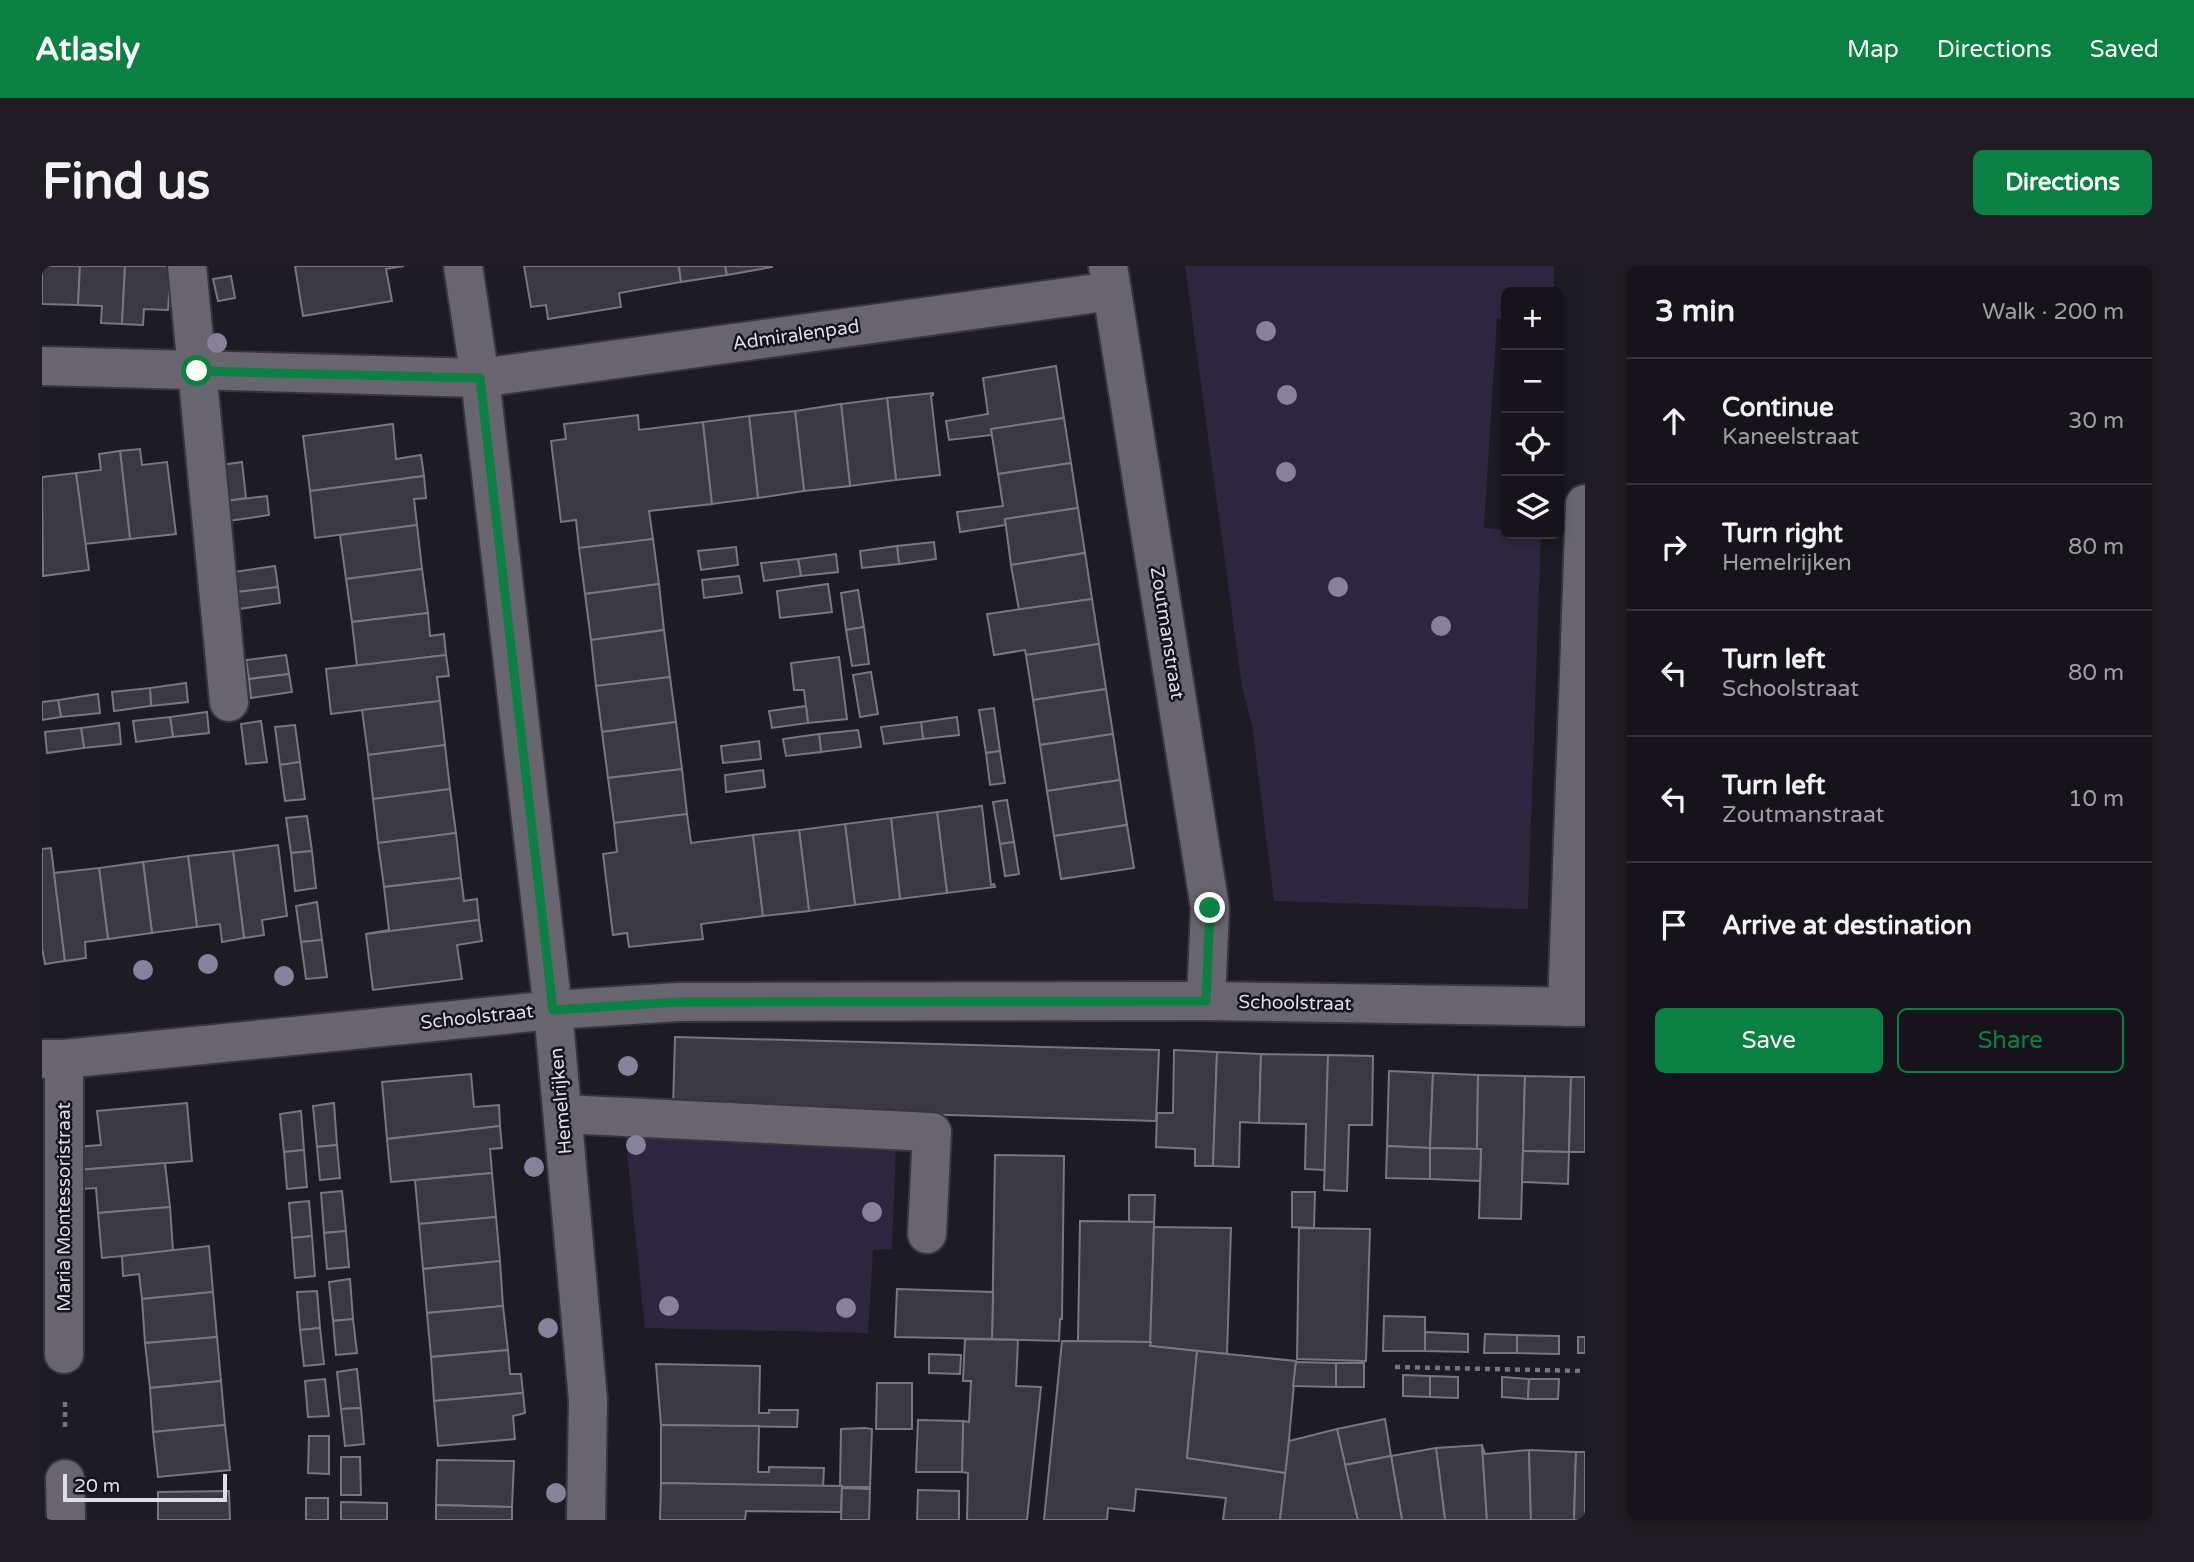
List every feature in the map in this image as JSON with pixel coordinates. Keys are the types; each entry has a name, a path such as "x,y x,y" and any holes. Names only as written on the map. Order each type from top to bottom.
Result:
{"street":[{"path":"187,266 229,702"},
{"name":"Hemelrijken","path":"463,266 480,378 553,1010 588,1400 586,1520"},
{"name":"Admiralenpad","path":"42,366 480,378 953,314 1110,278"},
{"name":"Zoutmanstraat","path":"1110,278 1210,908 1206,1001"},
{"path":"1576,1007 1585,504"},
{"name":"Schoolstraat","path":"53,1059 553,1010 678,1002 1206,1001 1576,1007"},
{"name":"Maria Montessoristraat","path":"53,1059 64,1354"},
{"path":"562,1114 932,1132 927,1234"},
{"path":"65,1479 66,1520"}],"path":[{"path":"64,1354 65,1479"},
{"path":"1395,1367 1585,1371"}],"shaded area":[{"path":"1185,266 1554,266 1554,287 1501,287 1501,319 1497,318 1484,528 1501,530 1501,539 1541,539 1528,909 1274,901 1252,725 1242,687"},
{"path":"625,1133 896,1145 892,1249 873,1250 868,1333 645,1328"}],"building":[{"path":"42,266 80,266 78,305 42,304"},
{"path":"80,266 125,266 122,324 101,323 102,306 78,305"},
{"path":"125,266 171,266 168,310 144,309 143,325 122,324"},
{"path":"295,266 404,266 386,269 392,301 303,316"},
{"path":"524,266 679,266 681,282 619,293 621,307 548,319 546,305 531,307"},
{"path":"679,266 725,266 727,275 681,282"},
{"path":"725,266 772,266 772,267 727,275"},
{"path":"231,276 235,298 218,301 213,279"},
{"path":"1056,366 1064,418 991,429 992,435 949,440 946,421 988,414 983,378"},
{"path":"933,393 931,396 940,475 896,480 887,398"},
{"path":"887,398 896,480 850,486 841,404"},
{"path":"841,404 850,486 804,491 795,411"},
{"path":"795,411 804,491 758,498 749,416"},
{"path":"638,415 639,430 703,422 712,504 649,511 653,539 579,548 576,520 561,522 551,441 566,439 564,424"},
{"path":"749,416 758,498 712,504 703,422"},
{"path":"1064,418 1071,463 998,474 991,429"},
{"path":"393,424 396,459 421,455 424,476 310,491 303,436"},
{"path":"140,449 142,465 167,462 176,534 130,539 120,451"},
{"path":"120,451 130,539 85,544 76,473 101,470 99,454"},
{"path":"242,462 246,498 226,501 221,465"},
{"path":"1071,463 1078,508 1005,519 1006,525 960,532 957,512 1003,506 998,474"},
{"path":"76,473 89,570 43,576 42,477"},
{"path":"424,476 426,498 414,499 417,525 315,538 310,491"},
{"path":"267,496 269,515 228,521 226,501"},
{"path":"1078,508 1085,553 1011,565 1005,519"},
{"path":"417,525 422,569 346,579 340,535"},
{"path":"653,539 659,584 585,594 579,548"},
{"path":"934,542 936,559 899,564 897,546"},
{"path":"897,546 899,564 862,568 860,551"},
{"path":"736,547 738,565 701,570 698,551"},
{"path":"1085,553 1092,599 1019,610 1011,565"},
{"path":"836,554 838,572 801,576 798,559"},
{"path":"798,559 801,576 764,581 761,563"},
{"path":"275,566 278,587 237,592 234,572"},
{"path":"422,569 428,613 352,622 346,579"},
{"path":"739,576 742,593 704,598 702,580"},
{"path":"659,584 664,630 591,640 585,594"},
{"path":"828,584 832,612 780,618 777,591"},
{"path":"278,587 280,603 239,609 237,592"},
{"path":"858,590 864,627 846,630 841,593"},
{"path":"1092,599 1099,644 1026,655 1025,650 994,655 987,614"},
{"path":"428,613 430,636 444,634 446,655 357,666 352,622"},
{"path":"864,627 869,664 852,666 846,630"},
{"path":"664,630 670,677 596,686 591,640"},
{"path":"1099,644 1106,689 1033,700 1026,655"},
{"path":"286,655 289,674 249,679 246,660"},
{"path":"446,655 449,676 437,677 440,701 331,714 326,669"},
{"path":"839,657 847,719 808,723 804,690 794,690 791,663"},
{"path":"871,672 878,714 860,717 853,675"},
{"path":"289,674 292,692 251,698 249,679"},
{"path":"670,677 676,722 602,732 596,686"},
{"path":"186,683 188,702 151,706 150,688"},
{"path":"150,688 151,706 114,711 112,692"},
{"path":"1106,689 1113,734 1040,745 1033,700"},
{"path":"98,694 100,713 61,717 58,700"},
{"path":"58,700 61,717 42,720 42,702"},
{"path":"440,701 445,745 368,755 362,710"},
{"path":"806,706 808,723 772,728 769,711"},
{"path":"994,708 1000,751 986,753 979,710"},
{"path":"207,712 209,733 173,737 170,717"},
{"path":"170,717 173,737 136,742 133,721"},
{"path":"957,717 959,735 923,739 921,722"},
{"path":"261,721 267,762 246,764 241,724"},
{"path":"676,722 682,769 608,778 602,732"},
{"path":"921,722 923,739 884,744 881,727"},
{"path":"119,723 121,744 84,748 81,728"},
{"path":"295,725 300,762 280,765 275,727"},
{"path":"81,728 84,748 47,753 45,732"},
{"path":"858,730 861,747 821,752 819,734"},
{"path":"819,734 821,752 786,756 783,739"},
{"path":"1113,734 1120,780 1047,791 1040,745"},
{"path":"759,741 761,759 723,763 721,746"},
{"path":"445,745 450,789 373,799 368,755"},
{"path":"1000,751 1005,783 990,785 986,753"},
{"path":"300,762 305,799 285,801 280,765"},
{"path":"682,769 687,814 614,823 608,778"},
{"path":"763,770 765,787 726,792 725,775"},
{"path":"1120,780 1127,825 1054,836 1047,791"},
{"path":"450,789 456,833 378,843 373,799"},
{"path":"1007,800 1014,842 1000,844 993,802"},
{"path":"982,806 991,885 994,884 995,887 947,893 937,812"},
{"path":"937,812 947,893 900,899 891,818"},
{"path":"687,814 691,843 753,835 763,916 701,924 703,939 629,947 627,933 613,935 603,854 617,852 614,823"},
{"path":"307,816 312,851 291,853 286,818"},
{"path":"891,818 900,899 855,905 845,824"},
{"path":"845,824 855,905 809,911 799,830"},
{"path":"1127,825 1134,868 1061,879 1054,836"},
{"path":"799,830 809,911 763,916 753,835"},
{"path":"456,833 461,878 384,887 378,843"},
{"path":"1014,842 1019,874 1005,876 1000,844"},
{"path":"278,845 287,916 262,920 264,935 244,938 233,851"},
{"path":"51,848 65,961 45,964 42,948 42,849"},
{"path":"233,851 244,938 222,942 220,924 197,927 188,856"},
{"path":"312,851 316,888 295,891 291,853"},
{"path":"188,856 197,927 152,933 143,862"},
{"path":"143,862 152,933 108,939 99,868"},
{"path":"99,868 108,939 85,942 86,958 65,961 54,873"},
{"path":"461,878 464,901 477,899 479,920 366,934 389,930 384,887"},
{"path":"317,902 322,940 301,942 296,906"},
{"path":"479,920 482,941 457,945 462,979 373,990 366,934"},
{"path":"322,940 327,977 306,979 301,942"},
{"path":"675,1037 1159,1050 1156,1121 673,1107"},
{"path":"1174,1050 1217,1052 1213,1166 1195,1166 1195,1149 1156,1147 1157,1113 1173,1113"},
{"path":"1217,1052 1261,1054 1259,1123 1240,1122 1239,1167 1213,1166"},
{"path":"1261,1054 1328,1055 1326,1170 1305,1169 1306,1124 1259,1123"},
{"path":"1328,1055 1373,1056 1372,1125 1349,1125 1347,1191 1324,1190"},
{"path":"1389,1071 1433,1073 1430,1148 1387,1146"},
{"path":"1433,1073 1478,1075 1477,1149 1430,1148"},
{"path":"471,1074 474,1107 499,1105 500,1126 387,1139 382,1082"},
{"path":"1478,1075 1525,1076 1521,1219 1479,1218 1481,1149 1477,1149"},
{"path":"1525,1076 1571,1077 1569,1152 1523,1151"},
{"path":"1571,1077 1585,1077 1585,1152 1569,1152"},
{"path":"187,1103 192,1161 78,1170 75,1147 101,1145 97,1111"},
{"path":"334,1103 337,1145 317,1147 313,1106"},
{"path":"301,1111 304,1150 284,1152 280,1114"},
{"path":"500,1126 502,1148 490,1149 492,1173 391,1182 387,1139"},
{"path":"337,1145 340,1178 320,1180 317,1147"},
{"path":"1387,1146 1430,1148 1430,1179 1386,1178"},
{"path":"1430,1148 1481,1149 1480,1181 1430,1179"},
{"path":"304,1150 307,1187 287,1189 284,1152"},
{"path":"1523,1151 1569,1152 1568,1184 1522,1182"},
{"path":"995,1155 1064,1156 1062,1319 1059,1341 992,1339"},
{"path":"165,1163 170,1207 98,1213 96,1188 80,1189 78,1170"},
{"path":"492,1173 496,1217 419,1224 415,1180"},
{"path":"342,1191 346,1231 324,1233 321,1193"},
{"path":"1292,1192 1315,1192 1314,1228 1292,1227"},
{"path":"1129,1195 1155,1195 1154,1222 1129,1222"},
{"path":"309,1201 312,1236 292,1238 289,1203"},
{"path":"170,1207 173,1251 102,1258 98,1213"},
{"path":"496,1217 500,1261 423,1269 419,1224"},
{"path":"1080,1221 1154,1222 1151,1342 1078,1341"},
{"path":"1154,1227 1231,1228 1227,1354 1150,1346"},
{"path":"1299,1228 1370,1229 1366,1361 1297,1359"},
{"path":"346,1231 349,1267 327,1269 324,1233"},
{"path":"312,1236 315,1276 295,1278 292,1238"},
{"path":"209,1246 213,1292 142,1299 139,1274 123,1276 122,1256"},
{"path":"500,1261 503,1306 427,1313 423,1269"},
{"path":"350,1279 353,1319 333,1321 329,1282"},
{"path":"897,1289 993,1292 992,1339 895,1337"},
{"path":"317,1291 320,1328 300,1330 297,1292"},
{"path":"213,1292 217,1337 145,1343 142,1299"},
{"path":"503,1306 508,1350 431,1357 427,1313"},
{"path":"1384,1316 1425,1317 1425,1351 1383,1351"},
{"path":"353,1319 357,1353 336,1355 333,1321"},
{"path":"320,1328 324,1364 304,1366 300,1330"},
{"path":"1425,1332 1468,1334 1468,1352 1425,1351"},
{"path":"1485,1334 1517,1335 1517,1353 1484,1353"},
{"path":"1517,1335 1559,1336 1559,1354 1517,1353"},
{"path":"217,1337 221,1381 150,1388 145,1343"},
{"path":"1578,1337 1585,1337 1585,1353 1578,1353"},
{"path":"965,1339 1018,1340 1016,1386 1041,1387 1027,1520 967,1520 968,1473 962,1472 963,1421 969,1422 971,1381 963,1381"},
{"path":"1062,1341 1151,1342 1150,1346 1197,1351 1187,1458 1286,1473 1280,1520 1223,1520 1226,1498 1136,1489 1134,1511 1108,1508 1107,1520 1044,1520"},
{"path":"508,1350 510,1374 521,1374 523,1393 434,1401 431,1357"},
{"path":"1197,1351 1296,1361 1286,1473 1187,1458"},
{"path":"929,1354 961,1355 960,1374 929,1373"},
{"path":"1296,1362 1336,1363 1336,1387 1293,1386"},
{"path":"1336,1363 1364,1363 1364,1387 1336,1387"},
{"path":"656,1364 760,1366 759,1413 769,1413 769,1410 798,1410 797,1427 661,1425"},
{"path":"357,1369 361,1408 341,1409 337,1372"},
{"path":"1403,1375 1430,1376 1430,1397 1403,1396"},
{"path":"1430,1376 1458,1377 1458,1398 1430,1397"},
{"path":"1502,1377 1529,1379 1528,1399 1502,1397"},
{"path":"325,1379 329,1416 308,1417 305,1381"},
{"path":"1529,1379 1559,1379 1558,1399 1528,1399"},
{"path":"221,1381 225,1425 153,1432 150,1388"},
{"path":"877,1383 912,1383 912,1429 876,1429"},
{"path":"523,1393 525,1413 513,1416 515,1439 438,1446 434,1401"},
{"path":"361,1408 364,1444 345,1446 341,1409"},
{"path":"1385,1419 1391,1456 1345,1465 1337,1429"},
{"path":"918,1420 963,1421 962,1472 916,1472"},
{"path":"225,1425 230,1470 158,1477 153,1432"},
{"path":"661,1425 759,1426 758,1472 769,1472 769,1467 824,1468 823,1487 661,1483"},
{"path":"841,1429 872,1429 870,1487 840,1487"},
{"path":"1337,1429 1358,1520 1280,1520 1289,1441"},
{"path":"309,1436 329,1436 329,1474 308,1473"},
{"path":"1482,1445 1487,1520 1445,1520 1436,1448"},
{"path":"1482,1445 1485,1454 1529,1450 1531,1520 1487,1520"},
{"path":"1436,1448 1445,1520 1402,1520 1391,1456"},
{"path":"1529,1450 1576,1452 1574,1520 1531,1520"},
{"path":"1576,1452 1585,1452 1585,1520 1574,1520"},
{"path":"1391,1456 1402,1520 1358,1520 1345,1465"},
{"path":"341,1457 360,1457 361,1495 341,1495"},
{"path":"437,1460 514,1461 512,1507 436,1505"},
{"path":"661,1483 842,1486 841,1512 746,1511 745,1520 660,1520"},
{"path":"842,1488 870,1489 869,1520 841,1520"},
{"path":"918,1490 959,1491 959,1520 917,1520"},
{"path":"229,1491 230,1520 158,1520 158,1492"},
{"path":"306,1498 328,1498 328,1520 306,1520"},
{"path":"341,1502 387,1503 387,1520 341,1520"},
{"path":"436,1505 512,1507 512,1520 436,1520"}],"route":[{"path":"197,371 480,378 553,1010 678,1002 1206,1001 1210,908"}]}
